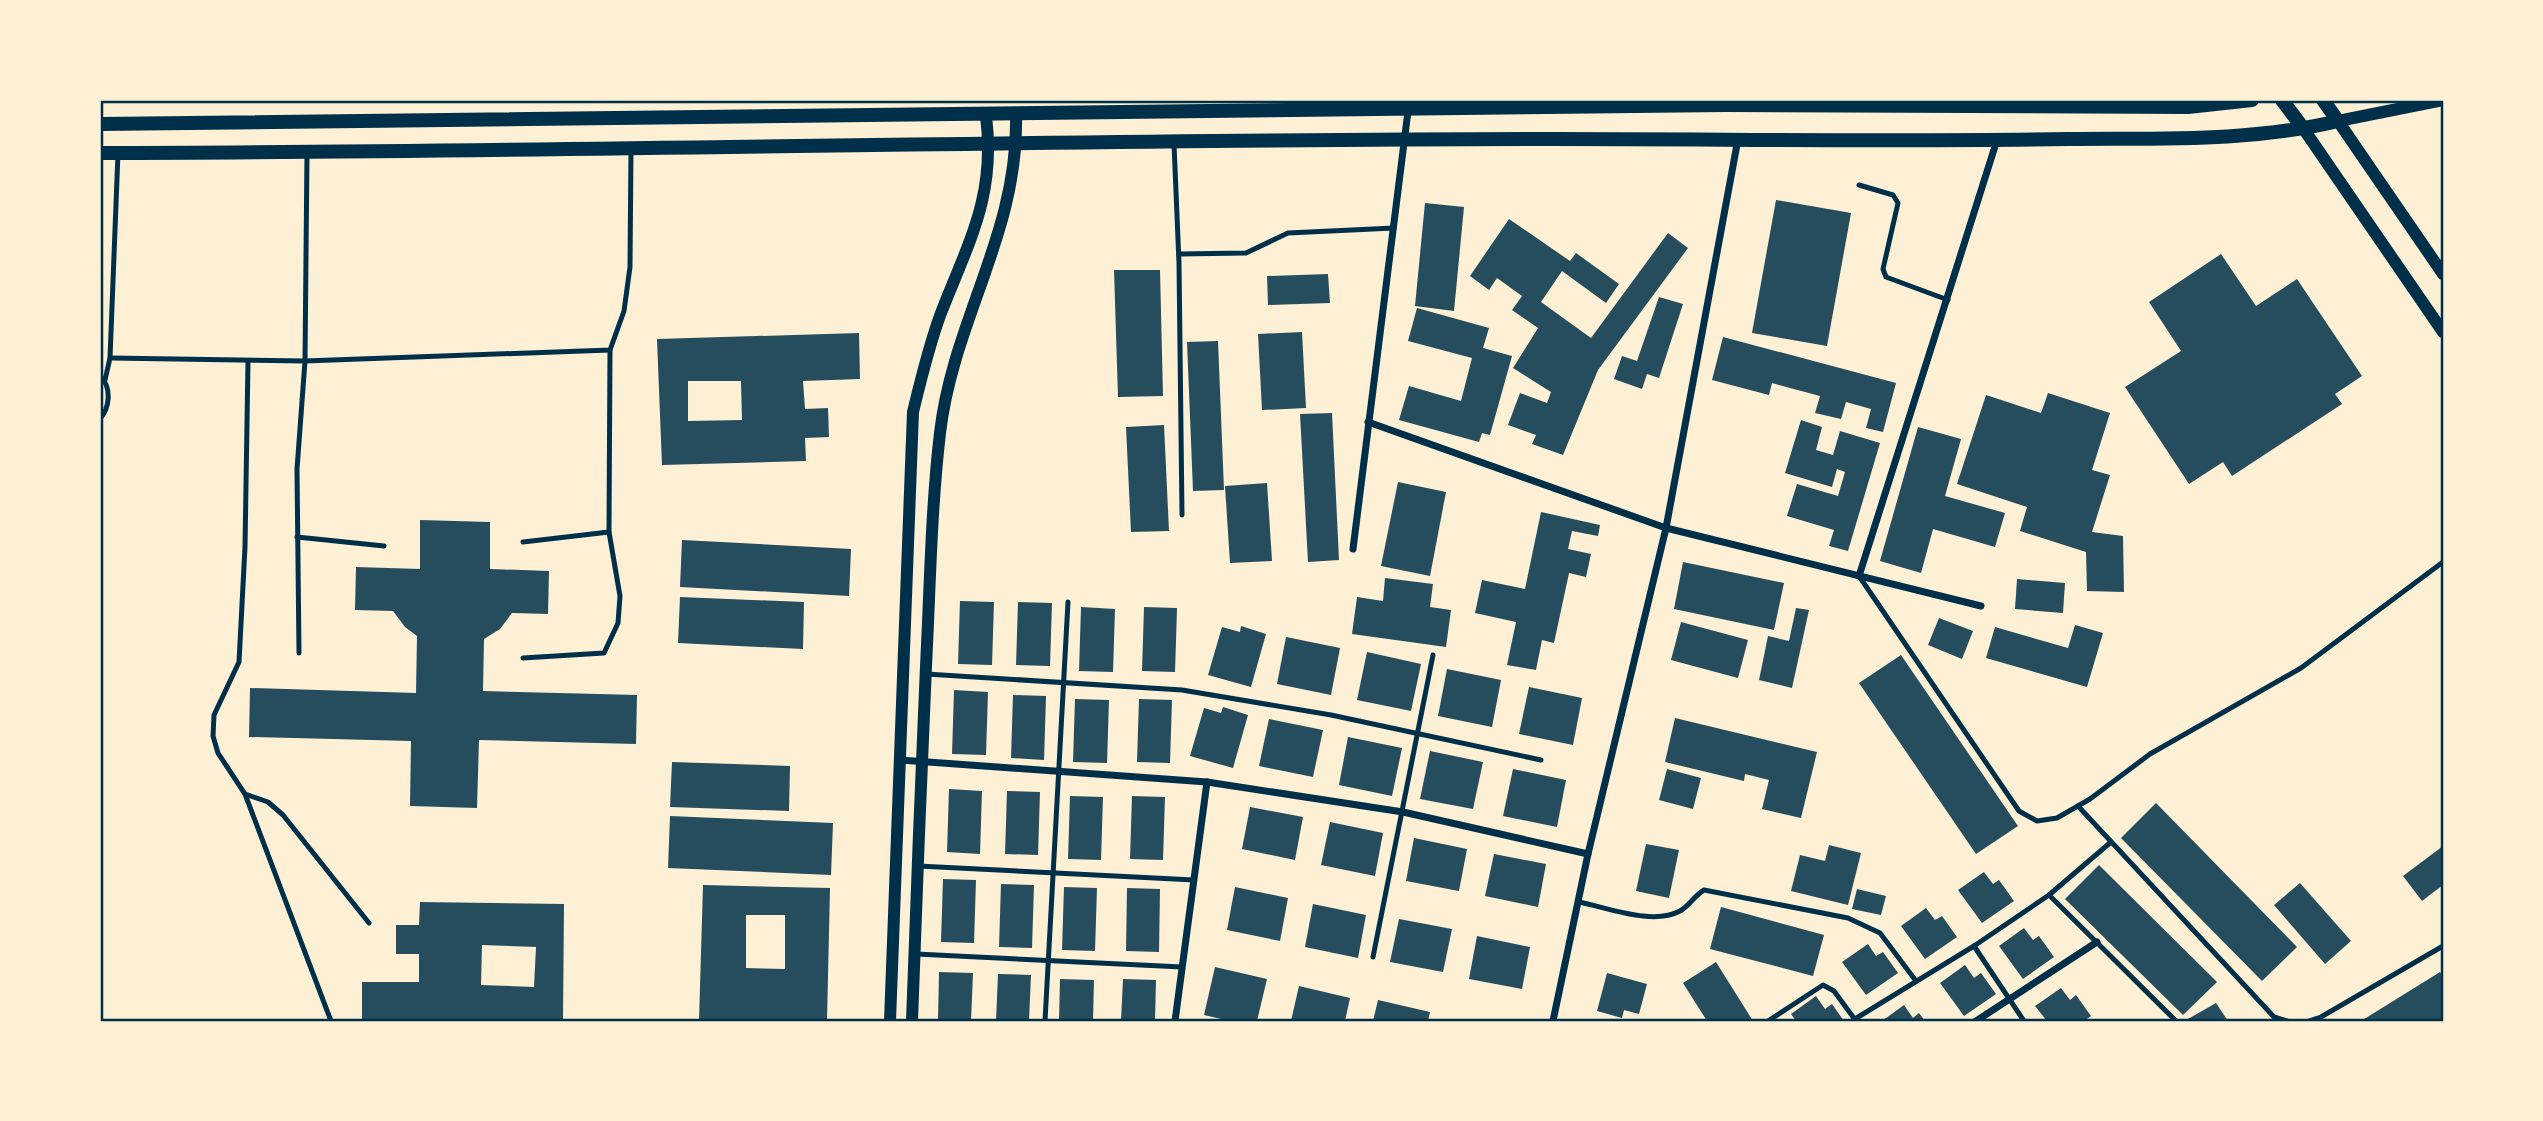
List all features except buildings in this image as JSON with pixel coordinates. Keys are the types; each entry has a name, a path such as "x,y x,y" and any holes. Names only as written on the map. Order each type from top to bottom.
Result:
{"main road":[{"path":"100,124 1016,116 1247,106 1408,111 1641,103 2191,103 2252,100"},
{"path":"2282,100 2304,128"},
{"path":"100,153 307,153 1174,140 1997,140 2196,137 2282,133 2338,121 2323,100"}],"street":[{"path":"2443,100 2338,121 2443,274"},
{"path":"1353,549 1408,111"},
{"path":"890,1021 913,412 940,316 978,226 987,186 989,143 986,116"},
{"path":"912,1021 926,674 940,432 950,370 1000,237 1012,183 1016,116"},
{"path":"2304,128 2443,332"},
{"path":"1553,1021 1588,854 1666,528 1738,139"},
{"path":"1859,576 1997,140"},
{"path":"1368,422 1666,528 1981,606"},
{"path":"900,760 1207,782 1403,812 1588,854"},
{"path":"1175,1021 1207,782"},
{"path":"1976,1021 2097,942"}],"lane":[{"path":"1174,140 1179,254 1182,515"},
{"path":"523,658 604,653 618,623 620,596 610,532 610,350 624,311 630,267 631,149"},
{"path":"100,419 108,404 102,378 110,358 118,153"},
{"path":"299,653 297,469 305,361 307,153"},
{"path":"1859,185 1893,195 1898,203 1883,269 1886,277 1948,300"},
{"path":"1179,254 1246,253 1288,233 1394,228"},
{"path":"110,358 305,361 610,350"},
{"path":"248,361 245,547 239,662 214,715 213,736 218,753 245,794 331,1021"},
{"path":"523,542 610,532"},
{"path":"296,537 384,546"},
{"path":"1859,576 2019,811 2037,821 2056,818 2078,806 2150,754 2301,668 2443,562"},
{"path":"1045,1021 1051,873 1068,602"},
{"path":"1373,957 1433,654"},
{"path":"926,674 1182,690 1319,713 1541,760"},
{"path":"245,794 268,802 283,815 369,923"},
{"path":"2078,806 2274,1017 2287,1021"},
{"path":"1768,1021 1823,985 1834,991 1855,1020 1974,946 2049,895 2111,842"},
{"path":"918,866 1194,880"},
{"path":"1578,902 1656,917 1683,910 1693,896 1704,890 1848,918 1880,933 1916,981"},
{"path":"2049,895 2176,1021"},
{"path":"1974,946 2024,1021"},
{"path":"2309,1021 2321,1017 2443,946"},
{"path":"914,954 1182,968"}]}
